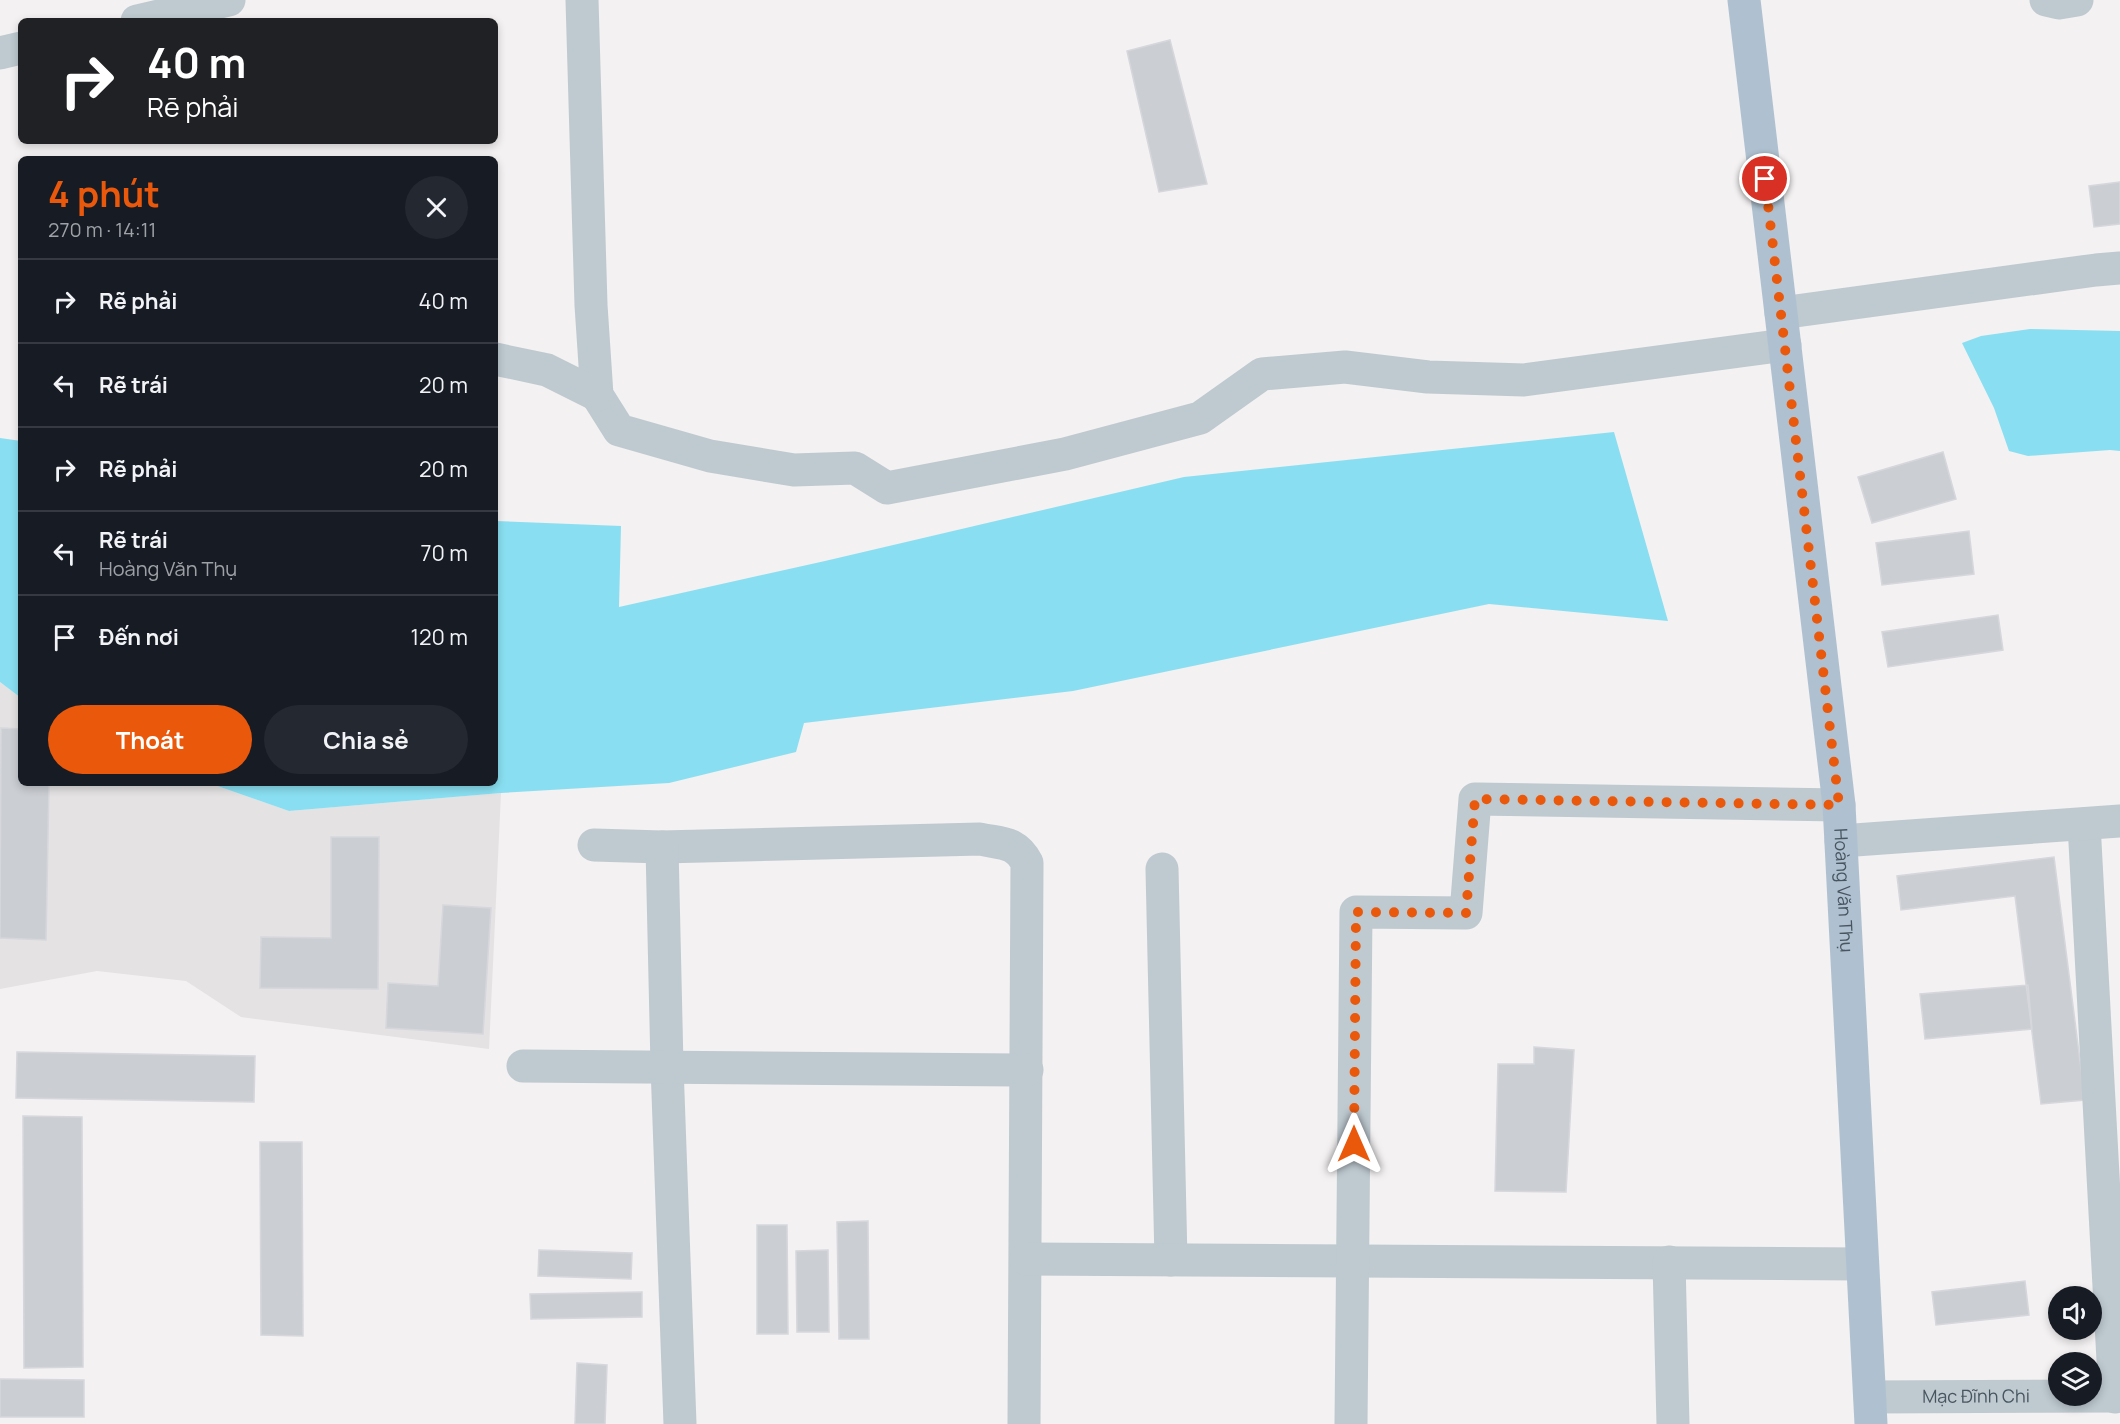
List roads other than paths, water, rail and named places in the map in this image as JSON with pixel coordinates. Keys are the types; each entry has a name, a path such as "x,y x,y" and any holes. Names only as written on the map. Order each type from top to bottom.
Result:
{"main road":[{"name":"Hoàng Văn Thụ","path":"1744,0 1839,805 1871,1410"}],"street":[{"path":"150,18 229,0"},
{"path":"582,0 591,305 597,395 619,430 710,456 794,470 855,468 887,488 1065,454 1200,418 1262,374 1345,367 1428,377 1524,380 2096,270 2120,268"},
{"path":"2046,0 2060,3 2077,0"},
{"path":"0,53 18,49"},
{"path":"498,360 547,370 597,395"},
{"path":"1351,1424 1356,912 1466,913 1475,799 1839,805"},
{"path":"1841,842 2120,821"},
{"path":"2084,824 2110,1111 2117,1396"},
{"path":"594,845 662,847 980,839 1014,846 1022,854 1027,863 1024,1424"},
{"path":"662,847 667,1066 680,1424"},
{"path":"1162,870 1171,1260"},
{"path":"523,1066 1027,1070"},
{"path":"1026,1259 1862,1264"},
{"path":"1670,1262 1673,1424"},
{"name":"Mạc Đĩnh Chi","path":"1871,1410 2117,1396"}],"water":[{"path":"2030,329 2120,331 2120,451 2028,456 2009,451 1994,408 1962,343 1981,336"},
{"path":"1614,432 1668,621 1489,604 1073,691 804,723 796,752 669,783 501,793 289,811 218,786 498,786 498,521 621,526 619,607 1184,477"},
{"path":"0,438 18,441 18,696 0,682"}]}
